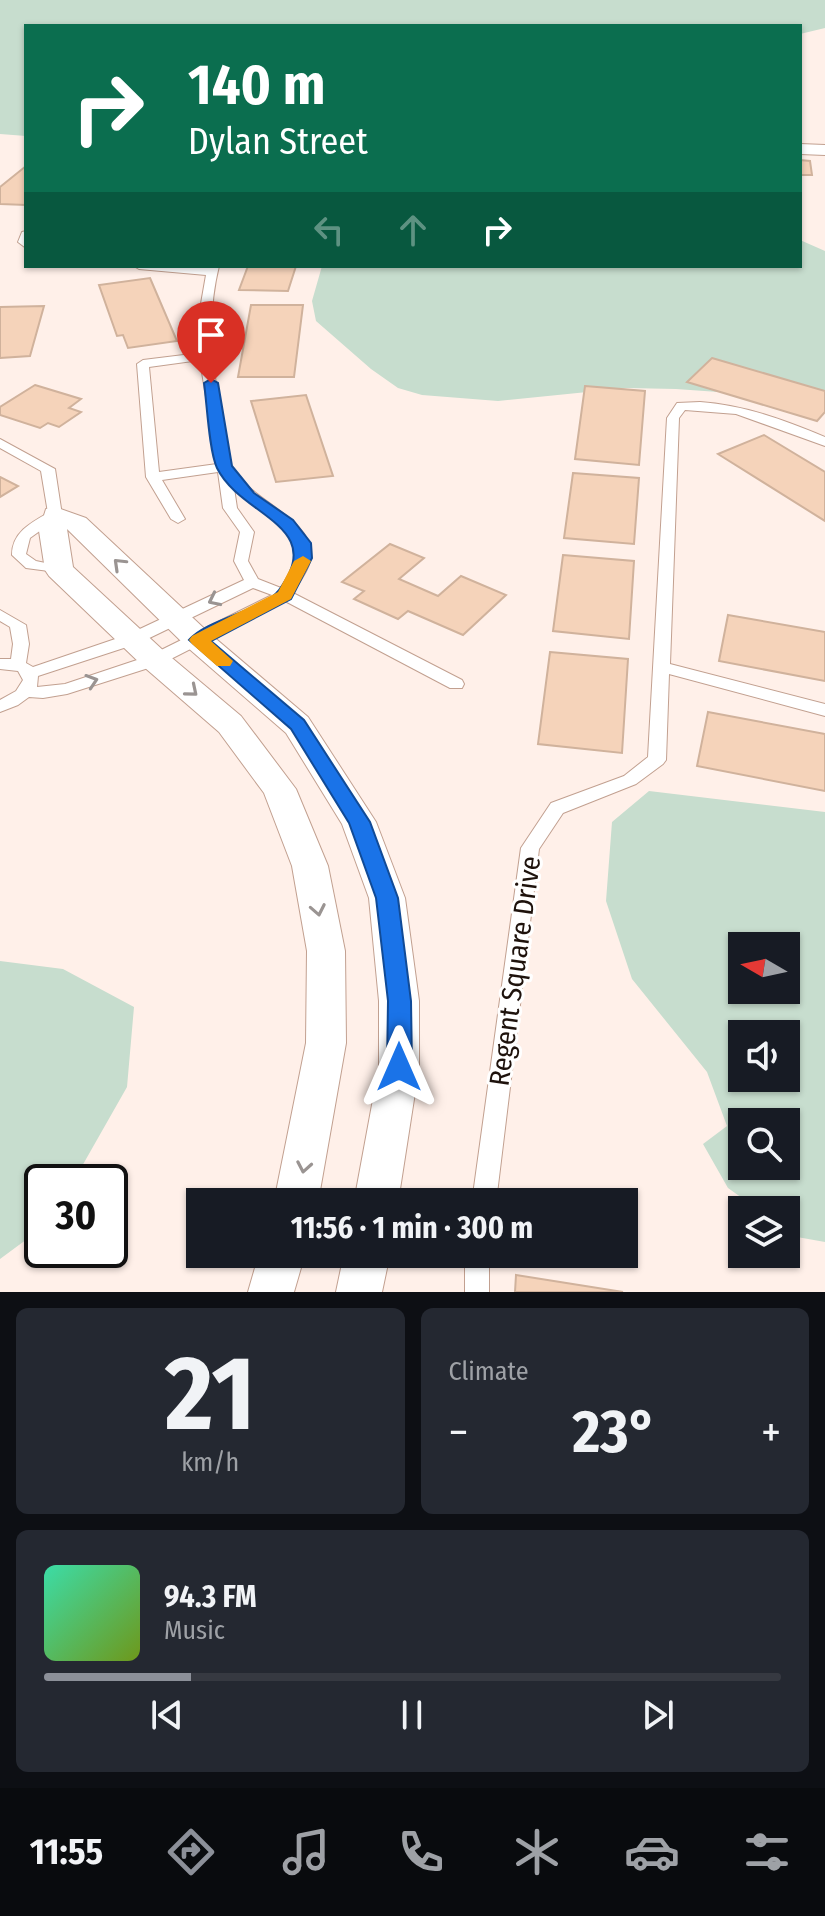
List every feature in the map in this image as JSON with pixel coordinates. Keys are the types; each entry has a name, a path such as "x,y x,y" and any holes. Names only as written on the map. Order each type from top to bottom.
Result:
{"street":[{"path":"802,149 825,150"},
{"path":"299,1188 326,1043 326,951 310,866 279,789 230,724 59,570 53,531 55,515 77,524 187,629 297,725 359,822 387,898 399,1001 399,1067 378,1188"},
{"path":"271,1292 278,1268"},
{"path":"359,1292 364,1268"}],"lane":[{"path":"188,268 213,269 208,298 206,356 230,508 247,532 241,561 252,582 285,595 456,684"},
{"path":"178,519 153,477 143,364 206,356"},
{"name":"Regent Square Drive","path":"486,1188 530,848 557,808 630,780 657,760 673,418 681,406 705,404 740,409 825,442"},
{"path":"0,443 48,469 55,515 23,535 18,546 19,555 31,565 59,570"},
{"path":"153,477 224,467"},
{"path":"19,673 43,693 67,689 187,629 285,595 304,558 303,543 287,524 248,496 224,467"},
{"path":"19,673 144,649 187,629 252,582"},
{"path":"0,615 18,625 21,644 19,673 12,702 0,706"},
{"path":"662,667 825,710"},
{"path":"477,1268 477,1292"}],"green space":[{"path":"0,0 825,0 825,28 802,34 802,24 24,24 24,136 0,134"},
{"path":"802,241 825,251 825,406 789,397 676,389 627,388 498,401 422,395 398,388 371,369 316,321 312,301 321,268 802,268"},
{"path":"649,791 825,812 825,1242 800,1238 800,1196 739,1196 728,1188 703,1144 727,1126 707,1072 632,979 606,901 612,822"},
{"path":"0,961 63,969 134,1007 127,1087 83,1164 24,1164 24,1241 0,1259"}],"building":[{"path":"802,160 810,161 812,175 802,175"},
{"path":"24,168 24,205 0,204 0,187"},
{"path":"247,268 295,268 288,291 239,290"},
{"path":"150,278 177,341 128,348 123,335 117,336 99,285"},
{"path":"251,305 303,305 294,377 238,377"},
{"path":"44,306 30,356 0,358 0,307"},
{"path":"712,358 825,391 825,412 817,421 687,382"},
{"path":"35,385 81,399 69,408 81,412 59,427 48,423 40,428 0,415 0,407"},
{"path":"585,386 645,391 639,465 575,459"},
{"path":"306,395 333,476 276,482 251,401"},
{"path":"764,435 825,472 825,521 718,454"},
{"path":"573,473 639,478 634,544 564,538"},
{"path":"0,477 18,486 0,497"},
{"path":"390,544 424,558 399,579 438,596 461,576 506,595 463,635 408,611 398,619 354,599 364,591 342,582"},
{"path":"563,555 634,561 629,639 553,631"},
{"path":"728,615 825,632 825,681 719,661"},
{"path":"550,652 628,659 622,753 538,744"},
{"path":"708,712 825,734 825,791 697,766"},
{"path":"516,1275 623,1292 515,1292"}],"slow traffic":[{"path":"224,661 198,640 285,595 303,561"}],"route":[{"path":"211,383 224,467 248,496 287,524 303,543 304,558 285,595 198,640 297,725 359,822 387,898 399,1001 399,1067"}]}
